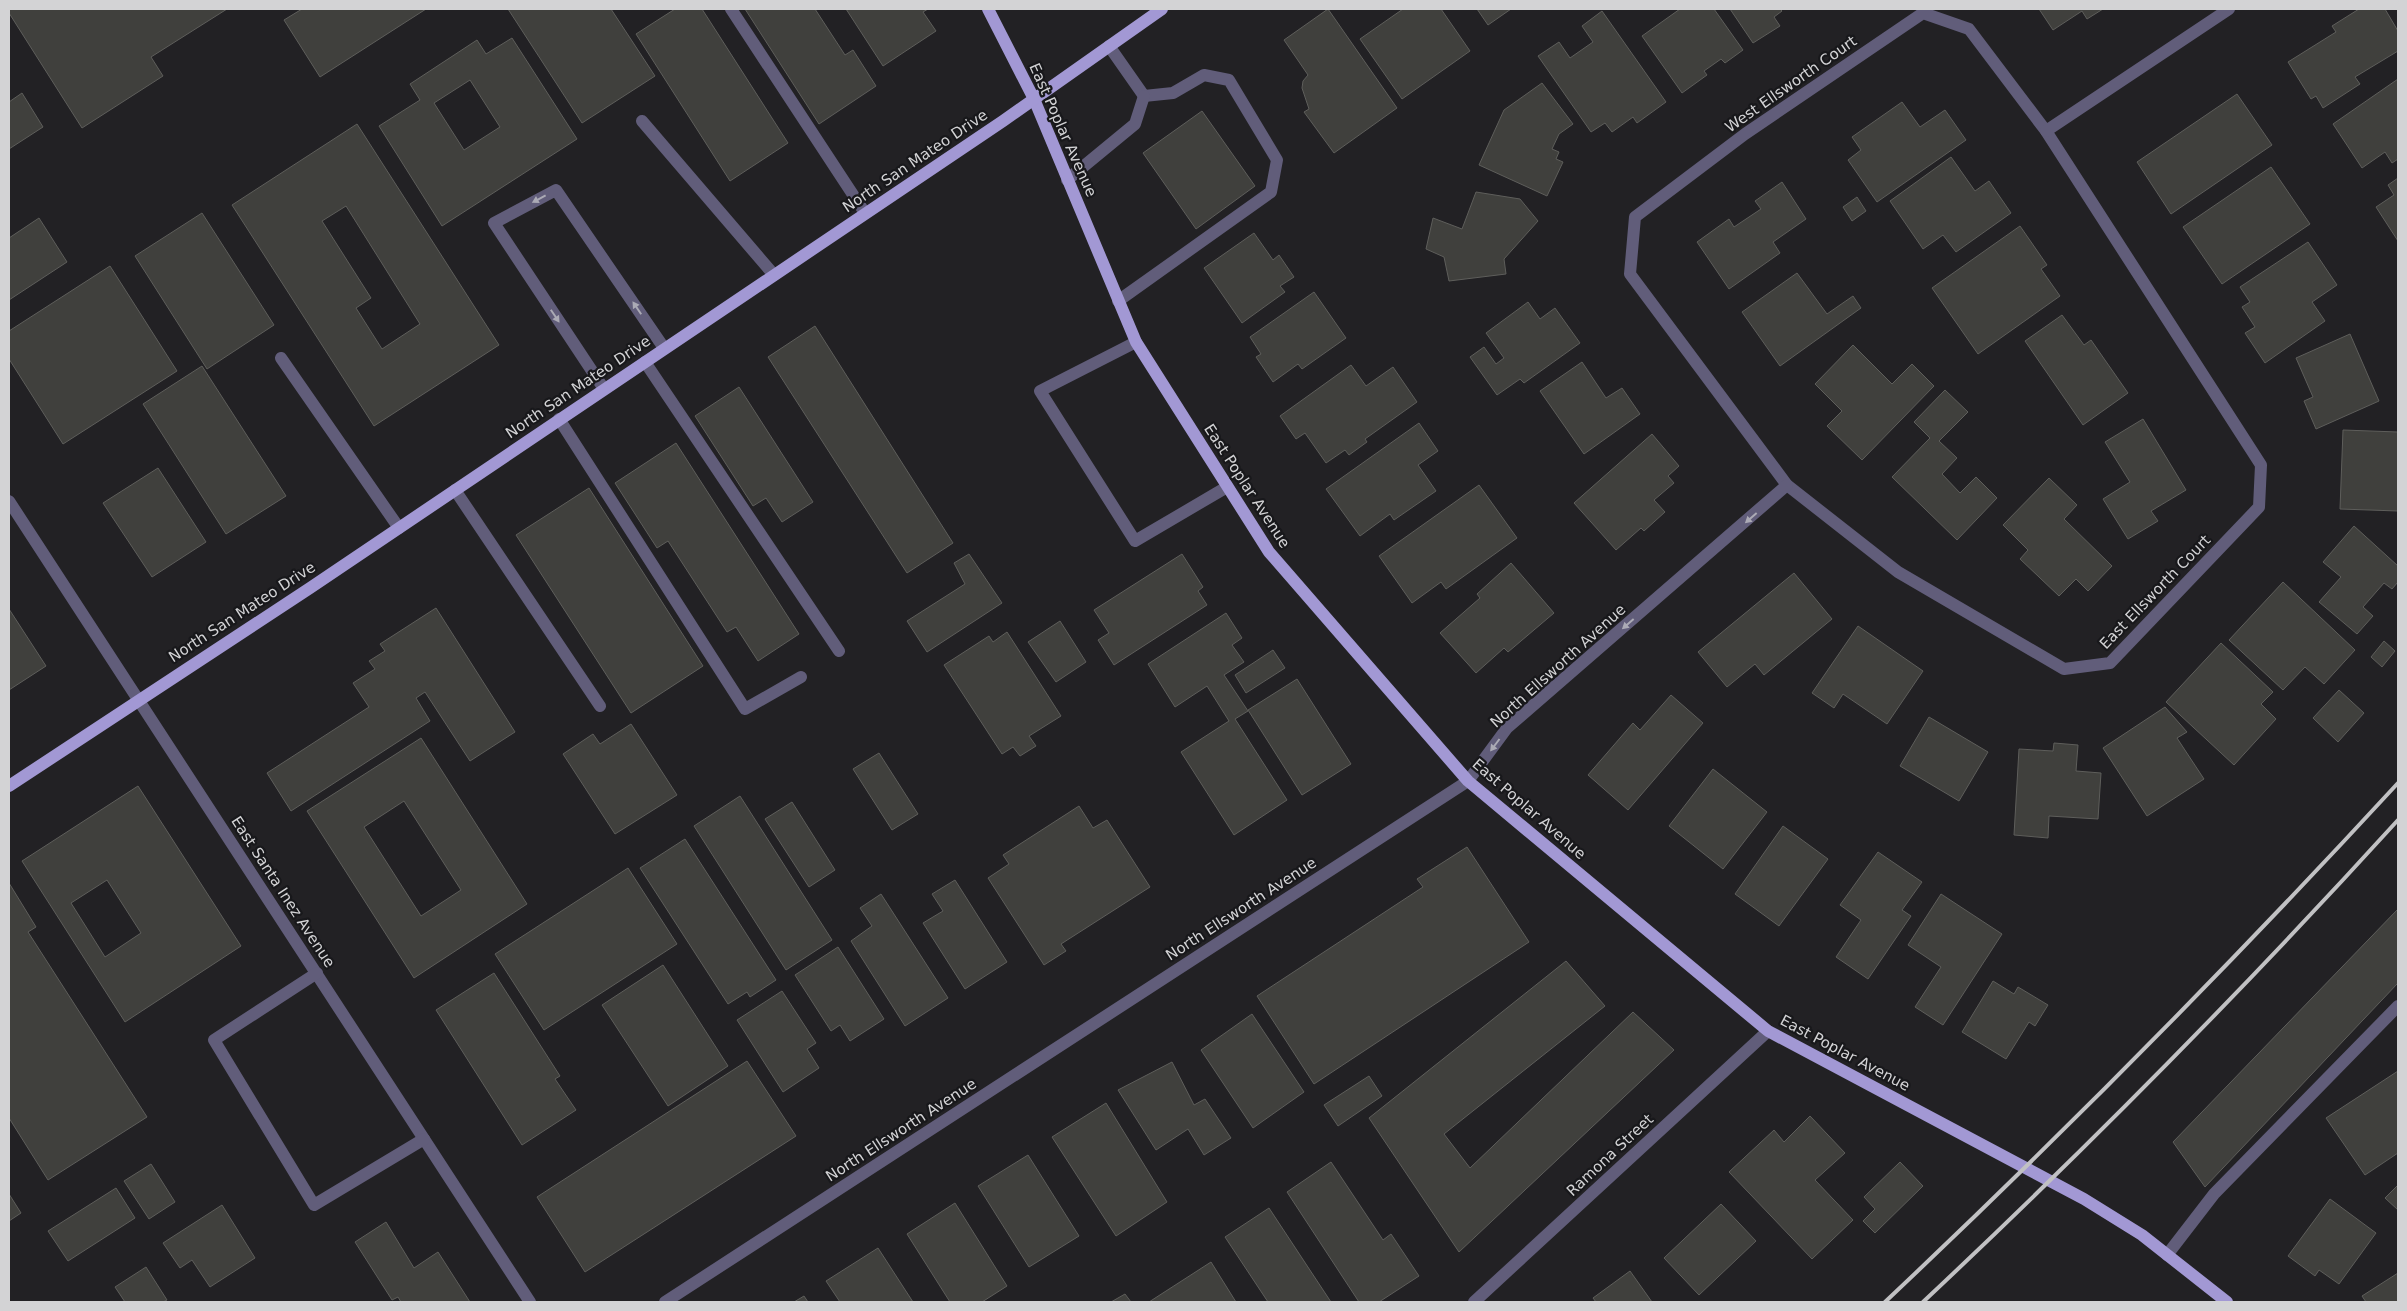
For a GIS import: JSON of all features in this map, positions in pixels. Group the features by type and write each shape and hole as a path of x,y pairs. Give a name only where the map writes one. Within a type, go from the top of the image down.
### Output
{"main road":[{"name":"East Poplar Avenue","path":"988,9 1034,100 1136,342 1269,552 1468,781 1768,1031 2084,1199 2142,1235 2227,1302"},
{"name":"North San Mateo Drive","path":"9,786 399,528 1034,100 1162,9"}],"street":[{"path":"731,9 865,213"},
{"path":"2046,131 2229,9"},
{"name":"West Ellsworth Court","path":"1787,485 1630,274 1635,217 1745,134 1922,14 1969,29 2046,131 2153,300"},
{"path":"1109,46 1144,96"},
{"path":"1118,301 1271,192 1277,160 1229,80 1204,75 1173,93 1144,96"},
{"path":"1067,180 1135,124 1144,96"},
{"path":"642,121 774,275"},
{"path":"604,389 494,223 556,190 664,348"},
{"name":"East Ellsworth Court","path":"1787,485 1898,572 2064,669 2110,663 2258,507 2261,465 2153,300"},
{"path":"1136,342 1040,391 1135,541 1227,487"},
{"path":"280,358 399,528"},
{"path":"645,362 839,652"},
{"path":"559,419 745,709 801,677"},
{"name":"North Ellsworth Avenue","path":"665,1302 1468,781 1507,728 1787,485"},
{"path":"455,490 600,706"},
{"name":"East Santa Inez Avenue","path":"9,500 530,1302"},
{"path":"317,973 214,1040 314,1205 424,1139"},
{"path":"2167,1255 2214,1194 2398,1006"},
{"name":"Ramona Street","path":"1474,1302 1768,1031"}],"building":[{"path":"9,9 227,9 151,57 163,76 82,128 9,13"},
{"path":"302,9 426,9 320,77 284,20"},
{"path":"508,9 611,9 655,76 582,123"},
{"path":"675,9 702,9 788,143 730,181 636,34"},
{"path":"745,9 815,9 845,55 853,50 876,86 819,124"},
{"path":"846,9 928,9 923,12 936,31 883,66"},
{"path":"1328,9 1397,108 1334,153 1304,112 1309,109 1302,88 1303,81 1308,75 1284,40"},
{"path":"1403,9 1441,9 1470,51 1402,99 1360,39"},
{"path":"1477,9 1511,9 1488,25"},
{"path":"1680,9 1714,9 1743,50 1725,63 1721,59 1704,71 1707,75 1682,93 1642,36"},
{"path":"1730,9 1780,9 1782,11 1774,17 1780,26 1753,43"},
{"path":"2039,9 2103,9 2087,19 2082,11 2053,30"},
{"path":"2359,9 2385,9 2398,31 2398,51 2355,77 2360,84 2323,108 2316,96 2311,99 2288,62 2336,32 2332,26"},
{"path":"1602,11 1666,102 1637,123 1633,117 1612,132 1605,123 1591,132 1538,56 1559,42 1570,58 1593,42 1582,26"},
{"path":"512,38 577,139 442,226 379,126 420,100 410,84 477,40 486,54","holes":["470,80 500,127 464,150 434,103"]},
{"path":"2398,79 2398,159 2392,163 2385,152 2362,168 2333,124"},
{"path":"1542,83 1573,124 1559,134 1552,149 1559,152 1556,159 1563,162 1547,196 1479,165 1504,110"},
{"path":"22,93 43,127 9,149 9,102"},
{"path":"2237,94 2272,145 2171,214 2137,162"},
{"path":"1902,102 1920,127 1945,110 1966,140 1877,202 1848,160 1861,150 1852,137"},
{"path":"1202,111 1255,186 1196,229 1143,153"},
{"path":"357,124 499,345 374,426 232,205","holes":["346,206 420,324 382,349 356,308 371,298 322,221"]},
{"path":"1951,157 1975,191 1989,181 2011,213 1956,252 1943,235 1923,249 1890,201"},
{"path":"2271,167 2310,224 2222,284 2183,227"},
{"path":"2398,178 2398,241 2376,207 2394,195 2388,185"},
{"path":"1782,182 1806,219 1773,242 1780,253 1729,289 1697,242 1729,219 1734,227 1761,209 1755,201"},
{"path":"1476,192 1520,199 1538,221 1504,259 1506,274 1449,281 1444,257 1426,249 1433,218 1462,229"},
{"path":"1857,197 1866,211 1852,221 1843,207"},
{"path":"202,213 274,325 207,369 135,256"},
{"path":"39,218 67,262 9,300 9,238"},
{"path":"2020,226 2047,265 2041,269 2060,296 1978,354 1932,288"},
{"path":"1254,233 1273,260 1279,255 1294,277 1280,286 1285,292 1242,323 1204,268"},
{"path":"2308,242 2337,285 2312,302 2325,321 2265,363 2245,333 2255,327 2242,307 2250,302 2240,287"},
{"path":"110,266 177,371 63,444 9,359 9,331"},
{"path":"1797,273 1827,314 1853,296 1861,308 1780,366 1742,312"},
{"path":"1314,292 1346,338 1302,369 1298,364 1273,382 1256,357 1261,354 1250,337"},
{"path":"1528,302 1540,319 1555,308 1580,343 1524,383 1520,379 1497,395 1470,357 1484,347 1496,364 1504,358 1486,333"},
{"path":"2062,315 2084,345 2091,340 2128,393 2083,425 2025,341"},
{"path":"815,326 953,543 907,573 768,357"},
{"path":"2350,334 2379,401 2316,429 2304,401 2313,397 2296,358"},
{"path":"1853,345 1892,384 1912,364 1934,386 1862,460 1827,426 1842,411 1815,384"},
{"path":"1582,362 1606,398 1622,388 1640,414 1584,454 1540,391"},
{"path":"1351,365 1366,386 1393,367 1417,402 1365,439 1367,442 1349,455 1345,450 1326,463 1305,433 1296,439 1280,416"},
{"path":"202,366 286,496 226,534 143,404"},
{"path":"739,387 813,502 782,522 766,498 753,506 695,416"},
{"path":"1945,390 1968,412 1939,441 1957,458 1942,474 1960,493 1976,477 1997,498 1957,540 1892,477 1930,438 1914,422"},
{"path":"2143,419 2186,490 2151,511 2158,521 2128,539 2103,499 2130,482 2105,442"},
{"path":"1419,423 1438,451 1418,465 1436,491 1394,520 1390,514 1360,536 1326,489"},
{"path":"2343,430 2398,432 2398,511 2340,509"},
{"path":"1652,434 1679,466 1668,476 1674,483 1654,500 1665,512 1644,531 1641,528 1616,550 1574,503"},
{"path":"676,443 799,634 758,661 736,627 727,632 668,541 657,548 615,483"},
{"path":"158,468 206,542 152,577 103,503"},
{"path":"2049,478 2077,505 2064,519 2112,566 2088,591 2076,579 2059,596 2020,559 2028,550 2003,525"},
{"path":"1479,485 1517,538 1446,589 1441,582 1412,603 1379,556"},
{"path":"589,488 703,666 631,713 516,535"},
{"path":"2354,526 2398,566 2398,582 2392,589 2384,583 2363,607 2373,616 2357,634 2319,602 2341,577 2323,562"},
{"path":"969,554 1002,603 927,652 907,621 965,584 954,563"},
{"path":"1182,554 1203,587 1198,591 1207,605 1114,665 1098,640 1109,633 1094,610"},
{"path":"1511,563 1554,613 1508,652 1504,648 1476,673 1440,633 1480,598 1477,594"},
{"path":"1794,573 1832,619 1764,675 1755,664 1727,687 1698,652"},
{"path":"2283,582 2355,650 2324,684 2305,667 2283,690 2229,640"},
{"path":"436,608 515,732 470,761 425,692 416,698 430,721 291,811 267,773 369,707 353,683 375,669 369,661 385,651 380,644"},
{"path":"9,609 46,666 9,690"},
{"path":"1226,613 1242,638 1232,645 1244,662 1224,675 1248,711 1235,719 1287,800 1234,835 1181,752 1229,721 1207,686 1175,707 1148,664"},
{"path":"1060,621 1086,662 1056,682 1028,642"},
{"path":"1858,626 1923,671 1887,724 1843,694 1834,708 1812,693"},
{"path":"1007,632 1061,716 1029,736 1036,746 1020,756 1013,747 1002,754 944,665 989,636 993,642"},
{"path":"2384,641 2395,651 2382,667 2371,657"},
{"path":"2221,643 2273,692 2261,704 2276,719 2234,765 2166,702"},
{"path":"1273,650 1285,668 1246,693 1235,675"},
{"path":"1297,679 1351,764 1302,795 1248,710"},
{"path":"2339,690 2364,713 2338,742 2313,718"},
{"path":"1671,695 1703,723 1628,810 1588,775 1633,723 1640,730"},
{"path":"2165,707 2187,732 2177,738 2204,779 2147,816 2103,748"},
{"path":"1929,717 1988,752 1959,801 1900,766"},
{"path":"631,724 677,795 615,834 563,754 593,734 600,744"},
{"path":"421,738 527,904 414,978 307,811","holes":["404,801 461,890 421,916 364,827"]},
{"path":"2054,743 2078,745 2076,771 2101,773 2098,819 2049,816 2048,838 2014,835 2019,749 2053,751"},
{"path":"879,753 918,814 892,830 853,769"},
{"path":"1713,769 1767,812 1723,869 1669,826"},
{"path":"138,786 241,946 125,1022 22,861","holes":["107,880 141,933 105,957 71,903"]},
{"path":"740,796 832,940 786,970 694,826"},
{"path":"792,802 835,870 809,887 765,819"},
{"path":"1079,806 1093,828 1107,820 1150,887 1061,944 1066,951 1044,965 988,878 1009,864 1003,855"},
{"path":"1783,826 1828,859 1779,926 1735,894"},
{"path":"685,839 776,980 750,997 747,992 728,1004 640,868"},
{"path":"1467,847 1529,942 1314,1084 1257,996 1423,887 1417,879"},
{"path":"1878,852 1922,882 1902,910 1911,916 1868,979 1836,957 1861,920 1840,905"},
{"path":"628,868 677,944 544,1030 495,954"},
{"path":"955,880 1007,962 965,989 923,923 943,911 932,894"},
{"path":"9,883 36,927 28,932 147,1117 48,1180 9,1118"},
{"path":"881,894 948,998 905,1026 851,941 872,926 860,908"},
{"path":"1941,894 2002,934 1943,1025 1915,1007 1941,967 1908,945"},
{"path":"2398,909 2398,983 2205,1187 2173,1142"},
{"path":"838,947 884,1019 850,1041 840,1025 831,1031 795,975"},
{"path":"1566,961 1605,1006 1444,1134 1470,1168 1633,1012 1674,1050 1459,1252 1369,1118"},
{"path":"663,965 728,1066 668,1106 602,1005"},
{"path":"494,973 560,1076 555,1079 576,1110 522,1145 436,1010"},
{"path":"1993,981 2014,994 2018,987 2048,1005 2035,1026 2029,1022 2006,1059 1962,1032"},
{"path":"782,991 816,1043 807,1049 819,1068 783,1092 737,1020"},
{"path":"1252,1014 1304,1092 1253,1128 1201,1050"},
{"path":"747,1061 796,1136 585,1272 537,1197"},
{"path":"1172,1062 1194,1105 1205,1099 1231,1138 1204,1155 1188,1129 1156,1150 1118,1090"},
{"path":"2398,1071 2398,1153 2365,1175 2326,1118"},
{"path":"1369,1076 1382,1096 1338,1126 1324,1105"},
{"path":"1106,1103 1167,1202 1116,1236 1052,1137"},
{"path":"1810,1116 1845,1153 1815,1180 1853,1220 1812,1259 1729,1172 1774,1130 1784,1142"},
{"path":"1028,1155 1079,1236 1029,1267 978,1186"},
{"path":"1331,1162 1383,1240 1391,1234 1419,1276 1379,1302 1359,1302 1287,1192"},
{"path":"1900,1162 1923,1186 1875,1233 1863,1221 1875,1209 1864,1197"},
{"path":"151,1164 175,1202 149,1219 124,1181"},
{"path":"2398,1185 2398,1210 2385,1198"},
{"path":"116,1188 135,1218 68,1261 48,1231"},
{"path":"9,1194 21,1213 9,1221"},
{"path":"2330,1199 2376,1233 2339,1284 2319,1270 2315,1276 2288,1256"},
{"path":"955,1203 1007,1286 982,1302 950,1302 907,1234"},
{"path":"1721,1204 1756,1241 1699,1295 1664,1258"},
{"path":"222,1205 255,1258 210,1287 192,1260 180,1268 163,1243"},
{"path":"1269,1208 1331,1302 1268,1302 1225,1237"},
{"path":"386,1222 414,1268 438,1252 470,1302 401,1302 398,1297 392,1300 355,1242"},
{"path":"878,1248 913,1302 840,1302 826,1281"},
{"path":"1211,1262 1236,1302 1149,1302"},
{"path":"146,1267 167,1300 163,1302 125,1302 115,1287"},
{"path":"1630,1271 1652,1302 1596,1302 1593,1298"},
{"path":"2398,1273 2398,1302 2366,1302 2362,1296"},
{"path":"1125,1294 1131,1302 1111,1302"},
{"path":"804,1296 808,1302 794,1302"}],"railway":[{"path":"1885,1302 2082,1112 2210,982 2398,783"},
{"path":"1923,1302 2165,1066 2283,944 2398,820"}]}
